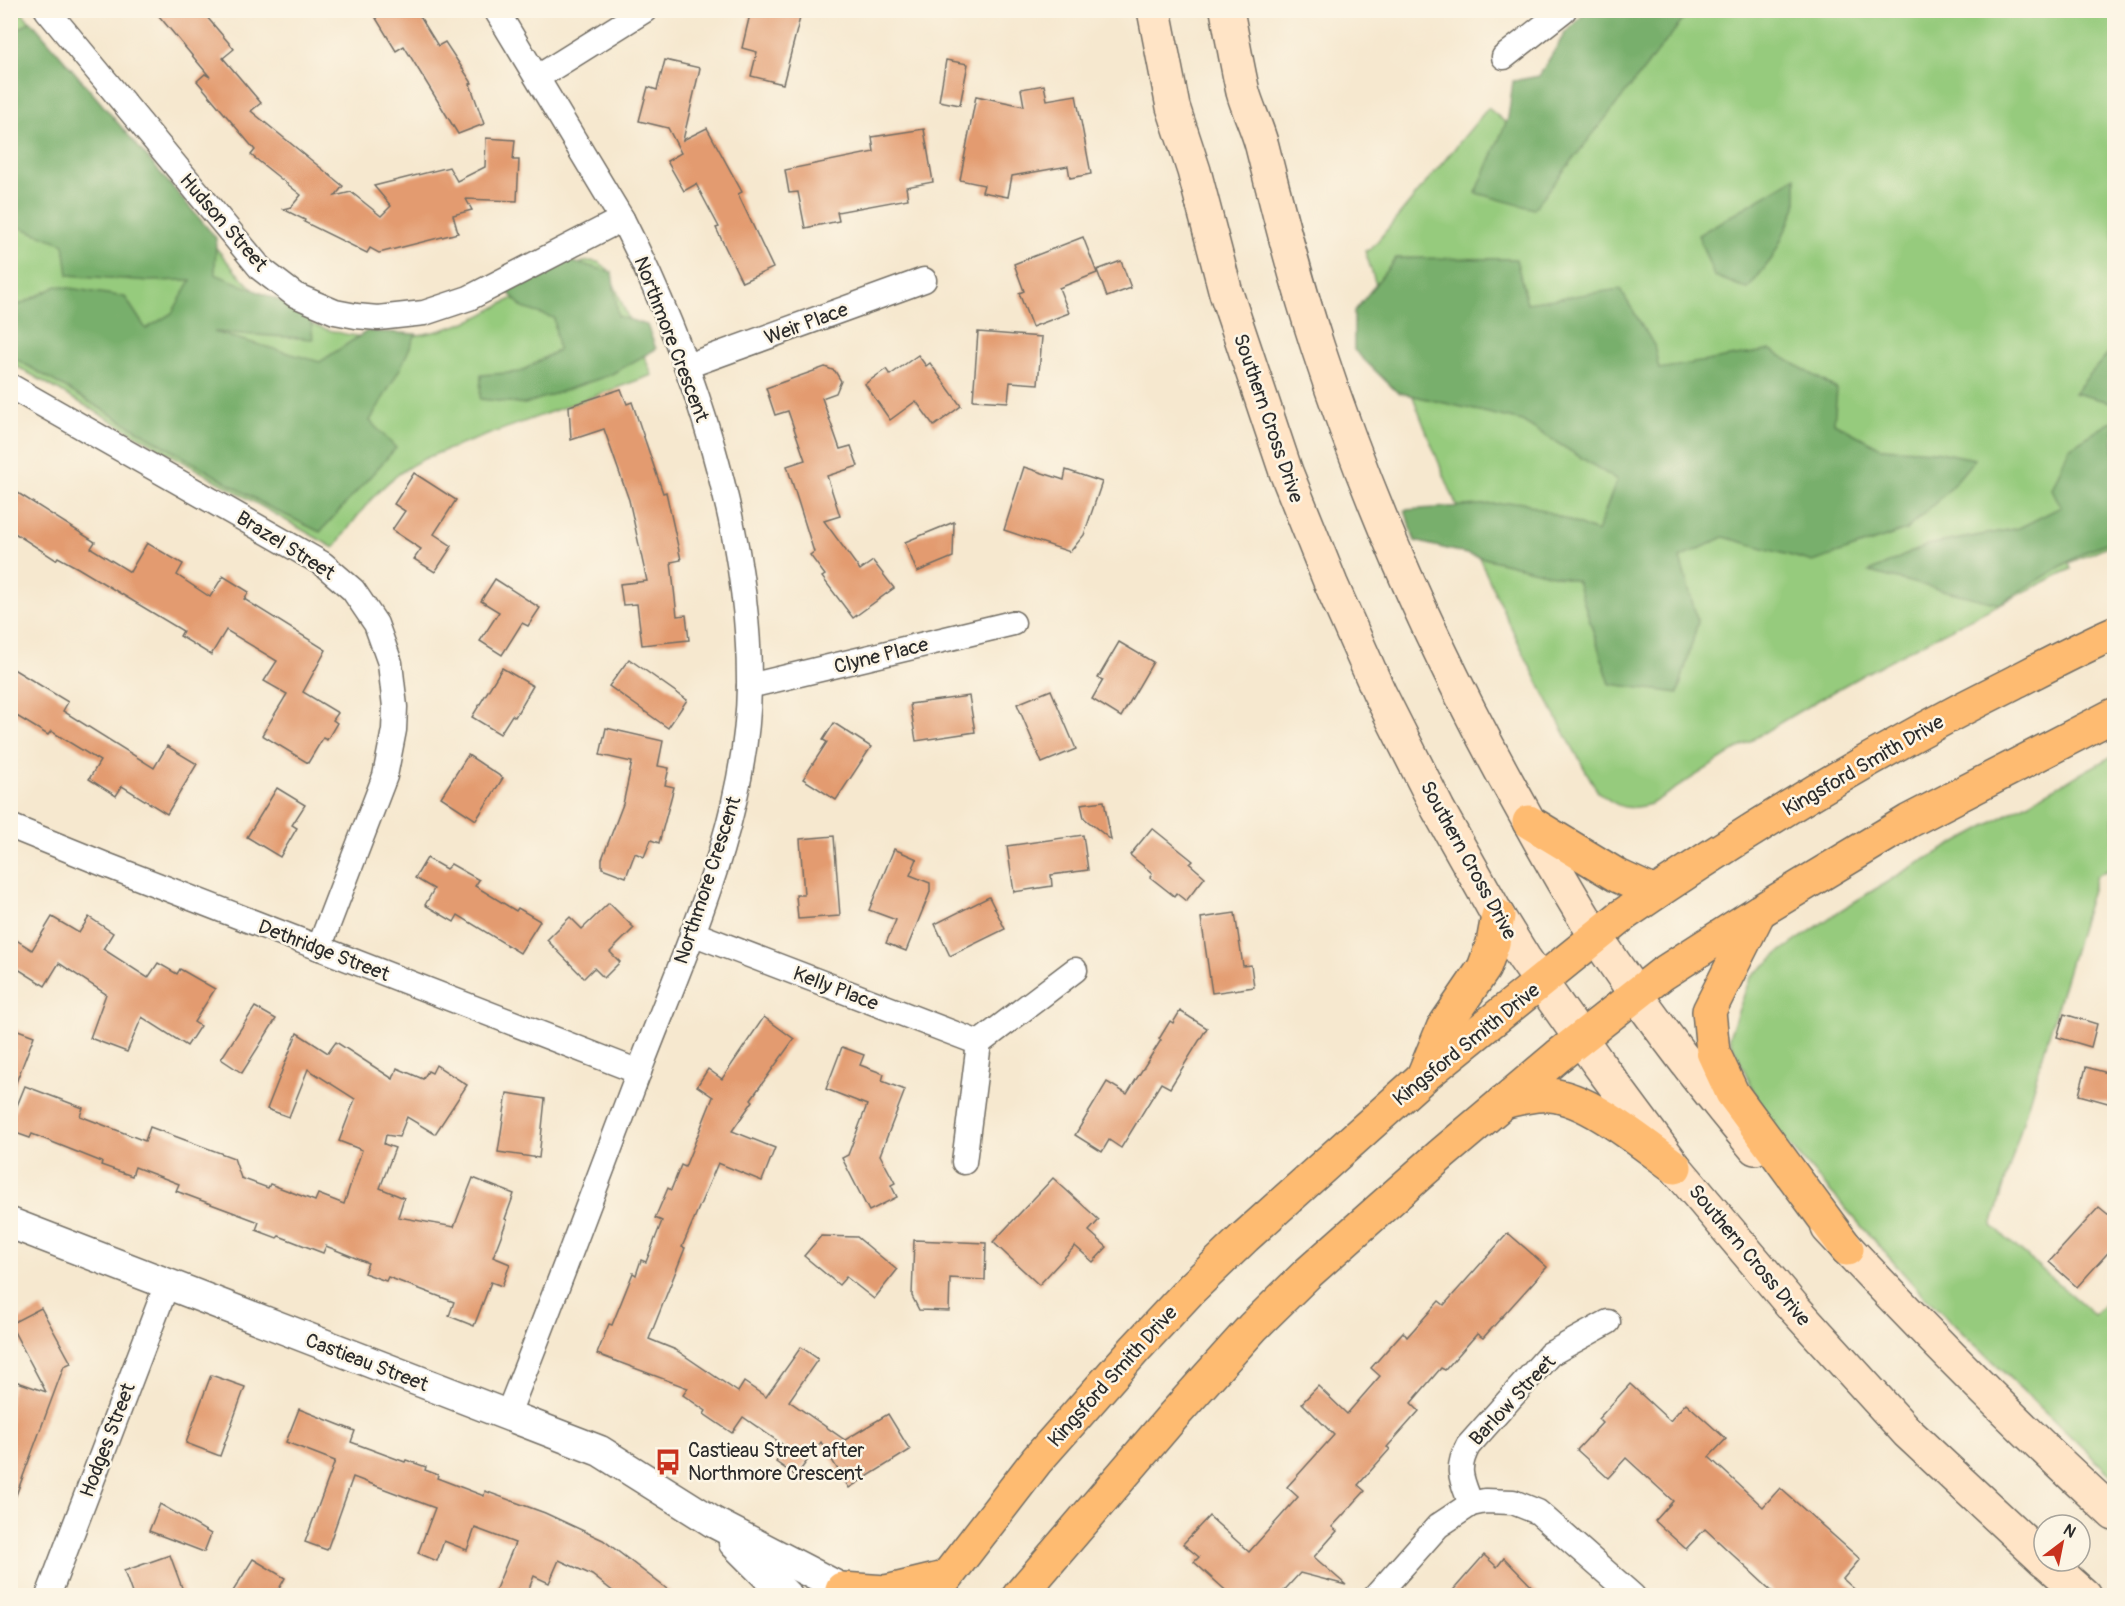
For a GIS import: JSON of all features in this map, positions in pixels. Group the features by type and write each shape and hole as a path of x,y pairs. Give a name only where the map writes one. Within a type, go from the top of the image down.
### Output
{"main road":[{"name":"Southern Cross Drive","path":"1154,10 1173,107 1194,171 1226,293 1286,472 1331,584 1379,692 1438,808 1498,916 1541,982 1675,1167 1795,1309 1908,1432 2032,1548"},
{"path":"1227,10 1244,94 1262,147 1272,190 1318,348 1343,418 1408,582 1491,753 1529,822 1597,937 1636,994 1697,1077 1764,1159 1922,1328 2059,1463 2115,1514"},
{"name":"Kingsford Smith Drive","path":"938,1587 1037,1460 1192,1288 1245,1237 1424,1076 1623,915 1655,893 1851,768 1929,724 2115,633"},
{"path":"1018,1596 1253,1327 1308,1273 1442,1154 1581,1038 1662,974 1760,910 1909,821 2115,715"},
{"path":"1529,822 1618,876 1655,893"},
{"path":"1760,910 1709,1011 1713,1052 1732,1093 1847,1249"},
{"path":"1424,1076 1443,1028 1484,968 1493,943 1498,916"},
{"path":"1503,1102 1535,1095 1552,1095 1570,1099 1603,1117 1675,1167"},
{"name":"Southern Cross Drive","path":"2059,1573 2085,1596"},
{"path":"845,1592 886,1592 938,1587"}],"street":[{"name":"Hudson Street","path":"47,10 261,269 295,296 335,312 378,318 424,313 469,298 622,219"},
{"name":"Northmore Crescent","path":"496,10 622,219 640,254 687,366 730,518 746,609 749,686 744,754 731,821 692,933 507,1416"},
{"path":"538,77 645,10"},
{"path":"1504,57 1564,10"},
{"name":"Weir Place","path":"687,366 924,280"},
{"name":"Brazel Street","path":"10,386 323,564 353,590 376,624 390,663 395,707 394,730 385,776 319,948"},
{"name":"Clyne Place","path":"749,686 1013,623"},
{"name":"Dethridge Street","path":"10,826 639,1072"},
{"name":"Kelly Place","path":"692,933 979,1043"},
{"path":"964,1162 979,1043 1075,970"},
{"name":"Castieau Street","path":"10,1223 600,1451 713,1522 845,1592"},
{"name":"Hodges Street","path":"48,1596 167,1284"},
{"name":"Barlow Street","path":"1471,1504 1461,1478 1461,1459 1468,1446 1550,1354 1608,1322"},
{"path":"1376,1596 1438,1526 1471,1504 1485,1501 1513,1502 1538,1512 1633,1596"},
{"name":"Castieau Street","path":"713,1522 788,1596"}],"green space":[{"path":"20,10 236,272 259,294 286,312 310,324 335,332 387,338 413,336 439,331 471,320 583,262 594,261 608,270 652,375 416,463 386,484 359,514 334,548 11,363 10,16"},
{"path":"1588,10 1690,11 1534,209 1476,193 1508,118 1513,81 1539,76 1565,33"},
{"path":"1685,11 2114,11 2114,543 2069,563 2071,569 1933,637 1826,695 1651,804 1623,807 1611,802 1598,792 1549,703 1503,611 1423,423 1365,251 1371,249 1488,108 1557,165"},
{"path":"31,21 216,238 215,274 310,313 313,339 214,332 320,362 367,331 416,334 401,367 370,421 396,448 320,532 267,506 11,356 10,294 19,305 57,286 125,297 146,329 172,313 191,280 150,281 68,275 64,244 11,224 11,35"},
{"path":"1796,177 1796,207 1773,257 1748,289 1714,276 1698,235"},
{"path":"1396,258 1516,259 1527,303 1620,289 1654,345 1659,369 1771,350 1837,389 1834,423 1881,448 1935,451 1975,459 1946,493 1906,530 1813,562 1724,537 1680,558 1698,622 1678,693 1610,684 1577,581 1415,541 1405,510 1523,502 1597,532 1617,480 1522,421 1397,392 1354,350 1354,312"},
{"path":"565,260 612,272 618,316 647,325 656,349 610,375 525,404 480,399 481,375 520,372 558,350 554,318 523,308 505,289"},
{"path":"2114,346 2114,403 2074,393"},
{"path":"2114,420 2114,540 2088,550 1999,604 1869,572 1927,545 2019,528 2061,507 2052,489 2069,448"},
{"path":"2114,755 2114,867 2096,876 1992,1226 2094,1315 2114,1296 2114,1478 1920,1292 1767,1120 1729,1037 1750,978 1783,950 1841,910 1910,868"}],"building":[{"path":"154,10 201,10 234,49 223,58 261,103 251,111 343,186 335,196 351,192 381,216 391,206 374,186 449,167 457,181 485,167 486,138 515,140 513,160 519,160 517,201 466,199 472,210 453,215 458,233 379,253 370,248 367,253 304,222 305,220 283,209 291,207 301,195 251,155 255,150 197,81 205,74 210,77"},
{"path":"371,10 416,10 438,46 445,42 472,83 470,84 484,124 458,134 404,46 396,51"},
{"path":"751,10 802,10 783,84 751,76 757,52 742,48"},
{"path":"665,60 700,68 683,140 707,128 742,192 738,194 773,268 742,282 716,228 719,227 696,184 684,191 667,161 681,153 668,128 639,121 648,87 657,90"},
{"path":"946,60 968,64 960,105 939,101"},
{"path":"1044,85 1047,100 1076,95 1091,174 1070,178 1068,166 1012,176 1008,197 982,192 984,185 960,180 976,96 1024,106 1021,89"},
{"path":"924,129 933,182 906,187 908,199 837,212 839,221 805,228 798,192 789,193 785,170 874,152 872,137"},
{"path":"1083,237 1097,273 1059,288 1069,313 1032,327 1019,293 1024,291 1014,264"},
{"path":"1121,261 1131,288 1107,297 1097,270"},
{"path":"978,332 1042,337 1038,384 1010,382 1008,402 973,400"},
{"path":"918,355 926,366 930,363 961,406 934,426 916,401 890,420 865,384 886,369 890,375"},
{"path":"825,367 835,371 841,381 836,393 822,398 840,449 851,446 858,466 827,476 840,516 824,521 860,570 873,561 894,588 853,618 822,577 825,575 810,555 814,552 787,466 805,460 788,411 775,415 766,388"},
{"path":"621,389 627,404 632,402 663,493 666,492 681,560 671,562 677,616 686,615 689,640 642,645 637,604 623,605 620,584 647,581 629,500 604,429 571,440 569,406"},
{"path":"1024,467 1064,480 1066,470 1102,482 1084,535 1070,552 1004,530"},
{"path":"414,473 456,500 434,534 452,546 435,572 414,559 421,549 392,530 405,511 394,504"},
{"path":"10,488 95,542 91,548 130,572 147,543 183,564 177,575 210,597 223,576 249,592 244,599 326,650 303,692 338,713 333,720 337,723 327,740 323,738 308,763 262,735 287,694 264,681 277,661 226,630 211,655 180,636 183,631 78,568 58,557 56,560 10,530"},
{"path":"954,522 953,557 917,572 905,542"},
{"path":"495,579 540,608 528,626 522,623 502,655 480,641 499,612 481,601"},
{"path":"1119,642 1153,662 1121,717 1092,699 1103,680 1098,678"},
{"path":"629,659 687,700 668,728 609,686"},
{"path":"10,667 68,702 63,711 154,768 167,746 197,764 167,814 122,786 116,796 89,779 100,761 51,731 48,735 10,712"},
{"path":"502,668 533,686 515,717 512,715 500,734 472,717"},
{"path":"1051,690 1076,749 1042,763 1017,704"},
{"path":"969,696 975,732 916,741 910,704"},
{"path":"834,723 871,747 836,800 803,779 827,742 823,740"},
{"path":"606,728 663,741 658,766 669,768 665,785 674,787 659,843 651,840 644,857 635,853 626,877 602,868 602,859 623,804 632,762 600,755"},
{"path":"468,755 503,778 476,820 441,797"},
{"path":"277,788 305,805 292,825 297,828 280,857 247,837"},
{"path":"1104,801 1111,840 1084,818 1081,804"},
{"path":"1152,828 1193,861 1190,864 1205,877 1186,901 1176,893 1174,896 1150,877 1152,873 1130,855"},
{"path":"1083,835 1088,870 1051,875 1052,886 1014,892 1007,846"},
{"path":"834,836 840,916 798,919 796,895 804,895 800,839"},
{"path":"894,849 917,859 910,875 930,883 930,892 906,951 886,943 896,920 869,910"},
{"path":"427,858 446,869 451,864 479,880 475,886 516,911 518,908 540,921 520,953 458,915 454,922 425,905 434,889 415,878"},
{"path":"989,897 1005,929 950,956 935,924"},
{"path":"609,903 634,928 610,952 620,962 604,978 594,968 584,978 547,940 570,917 582,929"},
{"path":"1235,913 1243,966 1251,965 1254,987 1212,993 1201,918"},
{"path":"52,917 79,933 89,917 113,933 103,949 148,978 158,963 177,974 180,969 215,989 194,1022 200,1026 187,1046 142,1017 127,1052 90,1038 106,994 59,963 45,986 10,964 10,936 32,950"},
{"path":"255,1007 276,1019 242,1073 221,1059"},
{"path":"1180,1011 1207,1028 1170,1088 1161,1083 1121,1148 1109,1140 1102,1152 1075,1135 1107,1082 1127,1094 1161,1040 1159,1039 1170,1021 1173,1023"},
{"path":"2064,1014 2097,1024 2091,1047 2057,1037"},
{"path":"764,1017 794,1039 751,1099 753,1101 732,1131 775,1148 762,1181 718,1163 682,1247 685,1248 649,1339 676,1350 738,1392 744,1382 766,1397 801,1347 818,1359 789,1401 845,1440 888,1414 910,1450 849,1488 821,1442 796,1476 776,1462 786,1447 743,1417 732,1433 704,1414 706,1411 683,1395 688,1388 597,1354 609,1324 612,1325 633,1273 636,1275 641,1260 646,1262 662,1221 655,1218 668,1188 671,1190 681,1165 685,1167 713,1097 697,1086 708,1069 722,1079"},
{"path":"10,1027 34,1036 12,1093 10,1092"},
{"path":"297,1033 328,1053 336,1042 393,1079 397,1068 423,1079 428,1071 432,1073 436,1065 467,1085 435,1134 407,1117 399,1137 386,1135 384,1144 395,1148 380,1188 404,1198 398,1217 454,1227 473,1178 514,1194 493,1257 510,1264 502,1286 491,1282 474,1326 449,1316 454,1302 388,1277 386,1281 364,1273 368,1263 326,1246 323,1253 256,1230 259,1222 176,1191 179,1184 135,1167 132,1176 101,1165 102,1162 32,1134 30,1138 10,1131 10,1123 25,1086 83,1108 80,1116 145,1141 150,1127 234,1158 241,1178 268,1188 270,1184 315,1201 318,1194 344,1204 362,1150 339,1141 355,1099 308,1069 289,1117 267,1109"},
{"path":"842,1047 864,1055 860,1065 884,1074 882,1081 905,1090 880,1155 895,1183 891,1185 897,1197 869,1211 842,1158 848,1155 867,1105 826,1089"},
{"path":"2086,1067 2115,1075 2115,1105 2079,1095"},
{"path":"507,1093 545,1099 539,1158 498,1152"},
{"path":"1053,1178 1099,1220 1089,1231 1107,1247 1093,1262 1075,1246 1039,1285 993,1242"},
{"path":"2099,1207 2115,1220 2115,1245 2077,1287 2049,1262"},
{"path":"1508,1233 1547,1267 1483,1338 1477,1334 1445,1370 1441,1368 1411,1403 1419,1411 1358,1485 1365,1491 1332,1527 1337,1531 1314,1557 1346,1585 1300,1573 1279,1596 1232,1596 1194,1562 1199,1557 1183,1544 1209,1516 1249,1552 1298,1497 1287,1487 1334,1435 1302,1403 1318,1386 1347,1414 1380,1376 1371,1368 1403,1332 1407,1337 1439,1301 1444,1305"},
{"path":"821,1236 857,1237 897,1270 874,1299 846,1277 839,1285 804,1256"},
{"path":"914,1240 986,1243 985,1280 950,1278 949,1311 919,1310 912,1296"},
{"path":"41,1308 71,1363 64,1366 12,1506 10,1395 15,1381 46,1392 10,1324"},
{"path":"211,1375 245,1387 220,1456 186,1443"},
{"path":"1630,1384 1670,1421 1686,1403 1726,1439 1709,1457 1763,1507 1780,1488 1860,1559 1843,1579 1862,1596 1777,1596 1705,1529 1686,1549 1655,1521 1673,1501 1626,1458 1608,1478 1577,1450 1602,1423 1598,1419"},
{"path":"299,1409 355,1431 351,1442 405,1462 406,1460 426,1467 425,1470 438,1475 437,1478 484,1496 485,1491 545,1513 603,1540 676,1596 619,1596 592,1575 559,1560 549,1583 534,1576 526,1596 493,1596 515,1543 475,1528 467,1550 444,1541 437,1561 418,1553 435,1508 353,1477 327,1550 305,1542 335,1461 286,1442"},
{"path":"160,1504 211,1534 204,1552 149,1531"},
{"path":"170,1555 185,1596 133,1596 124,1571"},
{"path":"1484,1555 1497,1567 1504,1558 1541,1596 1448,1596"},
{"path":"253,1559 285,1578 275,1596 230,1596"}],"place":[{"name":"Castieau Street after Northmore Crescent","path":"668,1462"}]}
